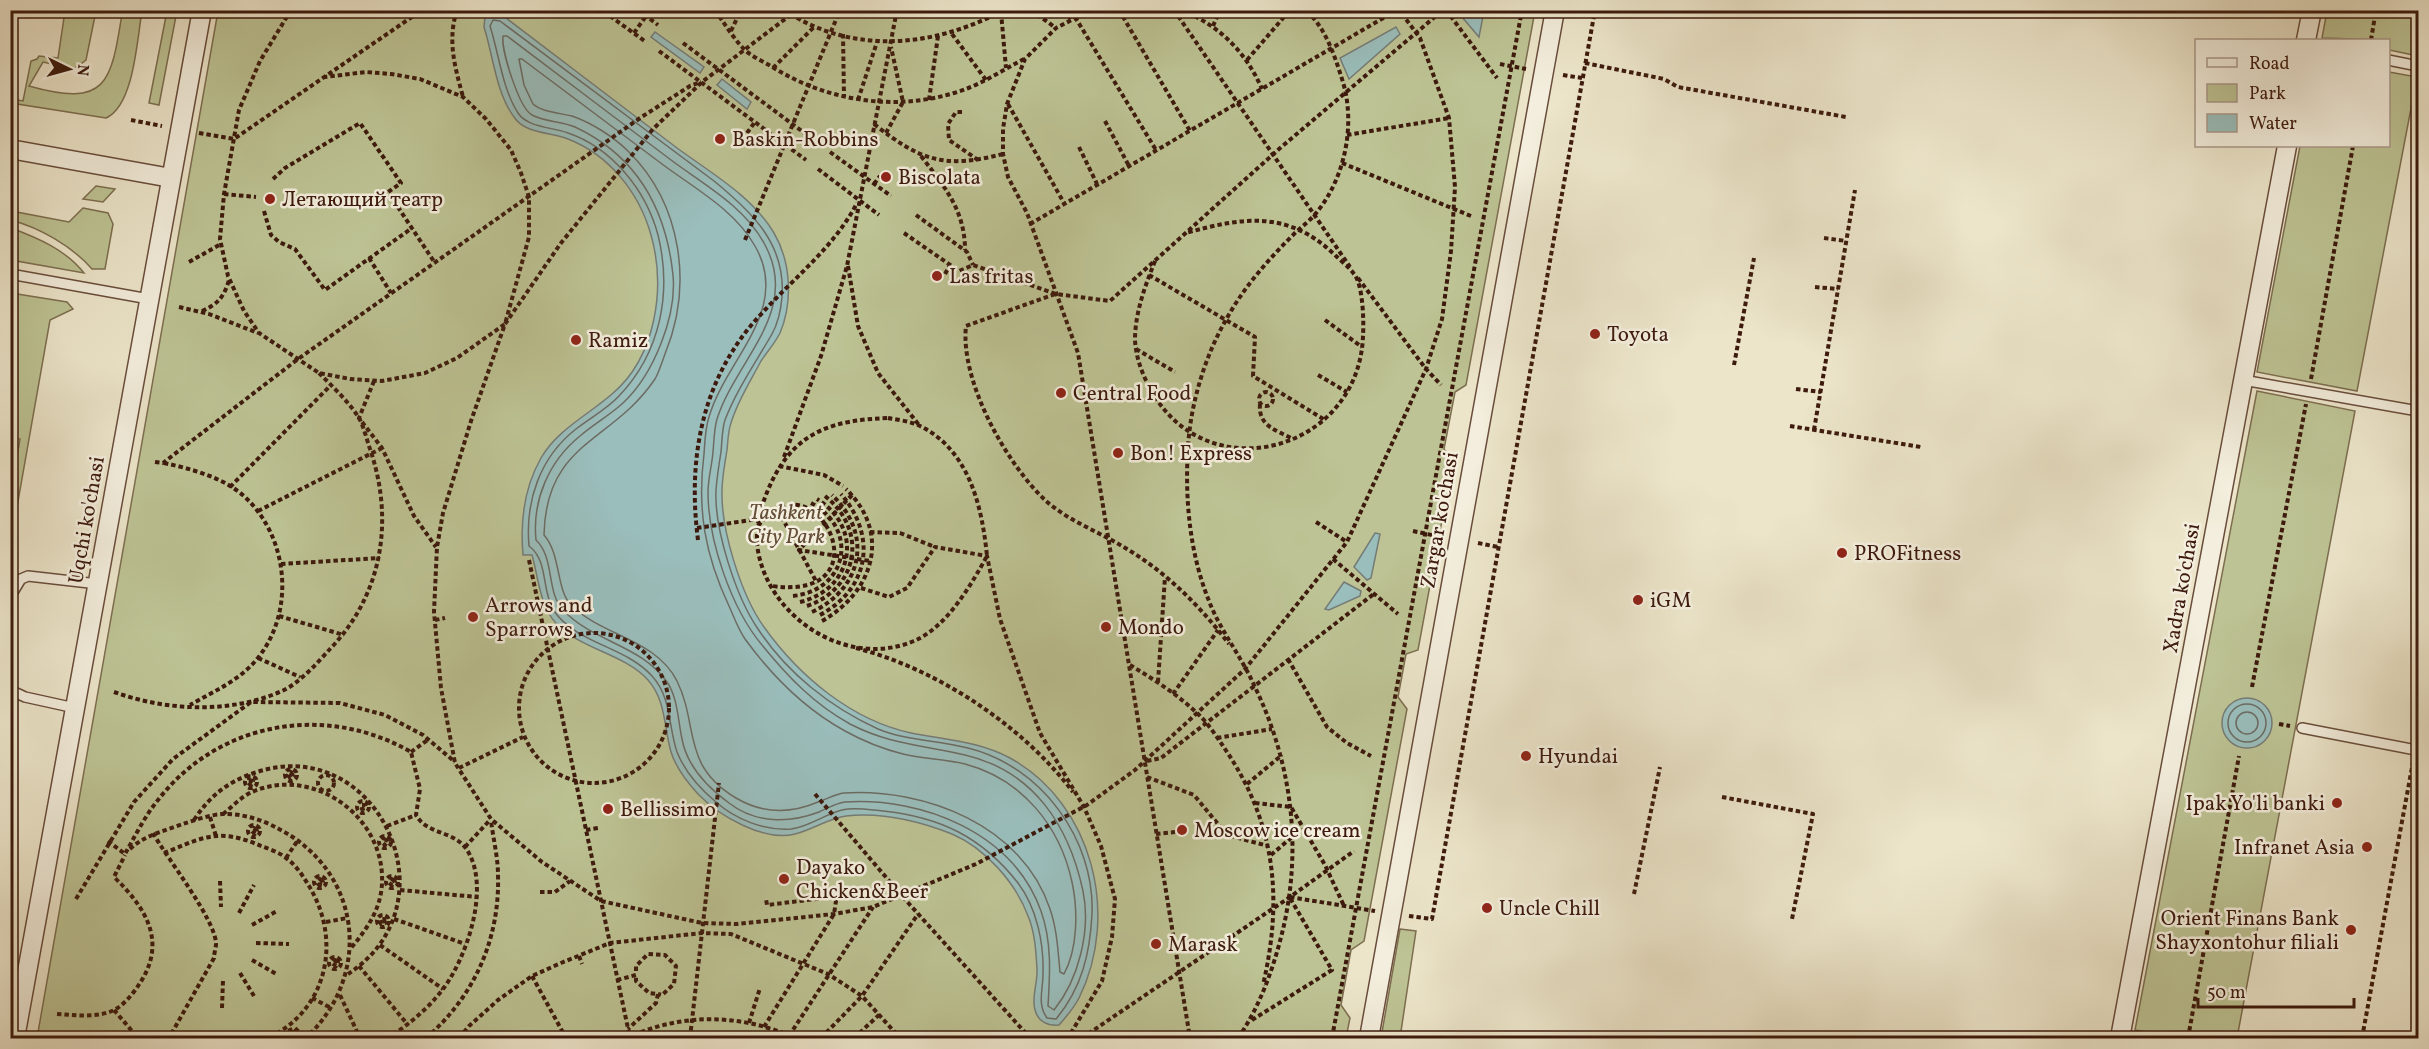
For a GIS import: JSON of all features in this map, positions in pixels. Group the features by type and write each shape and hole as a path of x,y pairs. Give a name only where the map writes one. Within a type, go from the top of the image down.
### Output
{"street":[{"name":"Uqchi ko'chasi","path":"15,1038 17,990 75,708 202,10"},
{"name":"Zargar ko'chasi","path":"1369,1038 1555,10"},
{"path":"2306,39 2312,10"},
{"name":"Xadra ko'chasi","path":"2126,1037 2287,147"},
{"path":"10,149 171,178"}],"lane":[{"path":"2390,60 2418,66"},
{"path":"10,274 149,299"},
{"path":"2243,380 2418,411"},
{"path":"10,597 21,579 28,576 98,584"},
{"path":"10,690 26,697 75,708"},
{"path":"2302,728 2416,750"}],"path":[{"path":"10,18 12,10"},
{"path":"259,333 244,310 229,279 221,244 224,194 245,91 291,10"},
{"path":"212,136 234,139 422,10"},
{"path":"457,10 453,24 452,57 463,97"},
{"path":"638,10 658,25"},
{"path":"715,10 743,49 808,87 858,100 903,102 929,100 956,93 986,80 1025,59 1056,28 1091,10"},
{"path":"730,32 741,10"},
{"path":"784,10 790,15 831,31 890,43 952,34 1003,11 1006,68"},
{"path":"319,373 374,381 425,373 457,358 505,324 561,243 653,129 702,82 797,10"},
{"path":"745,240 840,10"},
{"path":"784,459 821,356 848,266 897,10"},
{"path":"1031,10 1056,28"},
{"path":"1067,10 1070,19"},
{"path":"1119,10 1190,131"},
{"path":"1174,10 1271,156 1356,275 1441,386"},
{"path":"1181,10 1192,12 1231,41 1246,60 1262,89"},
{"path":"1213,26 1220,10"},
{"path":"1246,60 1290,10"},
{"path":"1260,994 1276,962 1290,897 1293,836 1291,807 1282,755 1272,729 1254,685 1209,601 1192,535 1187,498 1189,432 1204,368 1226,320 1262,267 1314,216 1330,193 1342,163 1347,135 1347,93 1333,50 1313,17 1306,10"},
{"path":"114,692 145,703 210,708 251,702 340,703 385,715 429,739 459,768 491,819 542,862 570,881 601,901 702,923 737,924 834,914 873,907 976,864 1084,807 1145,762 1245,669 1347,542 1426,369 1442,319 1455,211 1449,117 1416,32 1398,10 1333,50 1029,224"},
{"path":"916,215 965,250 974,265 1056,294 1110,301 1271,156 1445,10 1497,78"},
{"path":"1332,1038 1522,10"},
{"path":"1290,897 1432,919 1595,10"},
{"path":"2371,39 2376,10"},
{"path":"610,16 646,42"},
{"path":"634,33 646,16"},
{"path":"1075,17 1156,150"},
{"path":"773,68 815,26"},
{"path":"843,34 844,97"},
{"path":"952,34 986,80"},
{"path":"929,100 938,36"},
{"path":"858,100 878,42"},
{"path":"683,43 818,143"},
{"path":"886,133 903,102 890,43"},
{"path":"659,51 806,160"},
{"path":"1025,59 1007,104 1003,129 1003,154 1008,177 1029,224 1077,353 1190,1038"},
{"path":"1585,63 1664,79 1678,87 1846,117"},
{"path":"325,77 366,72 391,74 420,79 463,97 486,119 511,150 529,197 529,237 520,275 443,513 437,547 435,620 441,688 455,763"},
{"path":"163,463 298,359 391,293 588,157 640,118 690,86 702,82"},
{"path":"1007,104 1064,203"},
{"path":"962,111 956,112 948,124 949,140 979,160"},
{"path":"1347,135 1449,117"},
{"path":"1105,121 1129,166"},
{"path":"747,133 755,122"},
{"path":"273,179 285,168 360,123 401,183 388,192 435,263"},
{"path":"874,124 921,156 954,199 963,229 965,250"},
{"path":"1078,147 1098,184"},
{"path":"2252,687 2353,147"},
{"path":"830,152 891,196"},
{"path":"921,156 947,161 979,160 1003,154"},
{"path":"1342,163 1471,216"},
{"path":"818,169 879,215"},
{"path":"874,184 880,177"},
{"path":"1814,430 1855,190"},
{"path":"224,194 256,197"},
{"path":"699,540 694,476 698,436 704,409 714,384 737,342 834,238 859,200"},
{"path":"264,211 271,235 279,242 295,249 324,290 412,228"},
{"path":"1155,261 1140,301 1136,349 1143,375 1161,407 1189,432 1224,446 1243,449 1262,448 1293,440 1325,420 1347,392 1359,369 1364,325 1356,275 1322,242 1298,230 1270,221 1239,219 1186,233"},
{"path":"904,232 959,271 974,265"},
{"path":"1824,238 1846,241"},
{"path":"189,262 221,244"},
{"path":"369,258 391,293"},
{"path":"1734,365 1754,258"},
{"path":"945,274 950,265"},
{"path":"848,266 858,326 878,373 919,425 954,453 974,486 1000,619 1040,733 1084,807 1101,846 1115,899 1113,927 1102,981 1068,1038"},
{"path":"1149,275 1255,337 1253,376 1272,392 1325,420"},
{"path":"201,312 215,305 225,294 229,279"},
{"path":"1815,287 1838,289"},
{"path":"1056,294 966,326 965,341 977,395 1007,452 1045,500 1165,576 1192,599 1237,655"},
{"path":"179,307 201,312 259,333 319,373 382,448 414,516 437,547"},
{"path":"1325,320 1363,348"},
{"path":"1136,349 1175,372"},
{"path":"1318,375 1347,392"},
{"path":"76,898 108,841 134,802 174,759 251,702 284,690 300,677 344,635 367,597 380,558 383,511 380,482 359,418 374,381"},
{"path":"230,488 331,385"},
{"path":"1796,388 1821,392"},
{"path":"1272,392 1264,392 1260,395 1259,415 1263,422 1293,440"},
{"path":"1260,404 1269,406 1272,403 1272,392"},
{"path":"919,425 888,418 849,419 813,433 784,459 766,493 758,519 758,550 763,569 780,603 807,628 841,644 893,658 941,682 1011,728 1052,764 1084,807"},
{"path":"1790,426 1921,447"},
{"path":"258,511 382,448"},
{"path":"155,462 190,469 246,498 258,511 272,535 281,564 283,590 279,616 272,635 258,658 237,679 190,705"},
{"path":"779,466 824,475 844,488 852,495 864,514 870,532 870,561 861,588 832,615 822,621"},
{"path":"820,615 830,610 853,587 863,560 862,531 858,517 841,494"},
{"path":"807,606 843,579 856,530 832,495"},
{"path":"799,550 852,495"},
{"path":"825,496 841,507"},
{"path":"812,612 827,604 846,586 849,557 845,534 834,513 817,499"},
{"path":"811,503 830,517 849,557"},
{"path":"758,527 770,513 792,506 803,507 814,511 825,522 834,538 834,554 828,570 816,582 803,588 772,586"},
{"path":"778,510 832,615"},
{"path":"697,528 758,519"},
{"path":"1316,522 1347,542"},
{"path":"870,532 900,533 935,546 987,556"},
{"path":"861,588 889,597 907,588 935,546"},
{"path":"799,550 870,561"},
{"path":"841,644 878,649 915,641 944,618 968,590 987,556"},
{"path":"793,596 819,588 849,557"},
{"path":"281,564 380,558"},
{"path":"1333,559 1398,614"},
{"path":"529,560 629,1038 667,1023 692,1019 748,1023 795,1038"},
{"path":"1158,682 1165,576"},
{"path":"1145,762 1161,758 1375,593"},
{"path":"800,602 823,596"},
{"path":"279,616 344,635"},
{"path":"435,620 445,618"},
{"path":"1173,694 1218,630"},
{"path":"590,631 626,638 651,657 668,688 670,719 657,749 633,772 601,784 577,781 550,769 535,755 523,737 518,703 524,681 548,648 564,639 590,631"},
{"path":"258,658 300,677"},
{"path":"1288,658 1327,727 1347,744 1371,756"},
{"path":"1129,665 1158,682 1198,713 1206,723 1247,784 1269,846 1274,907 1272,946 1251,1021 1238,1038"},
{"path":"57,1014 86,1016 114,1010 140,983 147,970 152,952 152,934 145,912 114,877 158,799 188,769 215,749 246,735 277,726 316,724 359,730 387,738 411,752 420,789 416,814 427,828 451,835 465,847 473,860 477,897 465,944 443,989 408,1025 388,1038"},
{"path":"1217,738 1272,729"},
{"path":"459,768 523,737"},
{"path":"411,752 429,739"},
{"path":"2362,1038 2416,750"},
{"path":"1247,784 1282,755"},
{"path":"2188,1038 2239,756"},
{"path":"194,821 205,803 218,791 270,767 291,775 359,812 399,858 377,919 350,949"},
{"path":"1634,894 1660,767"},
{"path":"125,855 131,847 153,833 222,814 253,788 291,775 330,775 356,789 387,826 385,842 392,882 400,890 477,897"},
{"path":"322,791 318,780 322,776 330,775"},
{"path":"322,791 333,786 334,781 330,775"},
{"path":"248,777 253,781 253,788"},
{"path":"1147,777 1194,795 1227,835 1269,846"},
{"path":"690,1038 719,783"},
{"path":"815,794 902,896 1030,1038"},
{"path":"1722,797 1813,814 1792,919"},
{"path":"359,812 362,805 368,803"},
{"path":"1255,803 1291,807"},
{"path":"1291,807 1327,870 1344,906"},
{"path":"222,814 255,831 303,875 319,884"},
{"path":"387,826 416,814"},
{"path":"210,817 216,836"},
{"path":"465,847 491,819"},
{"path":"426,1038 458,1007 478,973 490,944 496,909 498,874 491,819"},
{"path":"586,830 598,828"},
{"path":"165,854 216,836 255,831 298,840 319,857 332,876 347,918 349,965 348,974 331,1008 306,1038"},
{"path":"1156,834 1175,832"},
{"path":"153,833 214,931 216,944 209,967 170,1037 177,1038"},
{"path":"1270,855 1293,836"},
{"path":"286,858 298,840"},
{"path":"108,841 125,855"},
{"path":"1082,1038 1290,897 1354,850"},
{"path":"319,884 332,876"},
{"path":"220,881 220,907"},
{"path":"540,892 555,892 570,881"},
{"path":"290,1038 290,1030 333,963 326,922 320,903 319,884"},
{"path":"239,913 254,885"},
{"path":"348,974 380,945 388,925 394,919 400,890"},
{"path":"764,1027 834,914 836,901 832,897 767,905 766,898"},
{"path":"1251,1021 1332,970 1290,897"},
{"path":"789,1036 873,907"},
{"path":"252,926 277,911"},
{"path":"821,1038 862,996 918,914"},
{"path":"326,922 347,918"},
{"path":"377,919 384,919 388,925"},
{"path":"394,919 465,944"},
{"path":"459,1038 498,1000 532,976 610,943 702,933 731,934 828,974 862,996 900,1038"},
{"path":"256,943 290,944"},
{"path":"380,945 443,989"},
{"path":"648,954 665,955 676,966 674,984 662,995 649,993 636,981 637,972 636,966 648,954"},
{"path":"579,956 582,964"},
{"path":"252,960 278,975"},
{"path":"333,963 349,965"},
{"path":"359,966 408,1025"},
{"path":"617,980 637,972"},
{"path":"240,973 254,996"},
{"path":"532,976 566,1038"},
{"path":"222,1008 223,980"},
{"path":"748,1023 760,988"},
{"path":"628,1030 656,1003 658,993"},
{"path":"339,994 360,1038"},
{"path":"312,998 331,1008"},
{"path":"114,1010 138,1038"},
{"path":"854,1038 880,1014"},
{"path":"290,1030 292,1036 297,1038"},
{"path":"268,1038 290,1030"}],"green space":[{"path":"65,11 96,11 86,60 74,69 43,62 29,86 75,94 90,91 101,84 114,57 122,14 125,15 126,11 142,11 136,54 128,86 123,100 106,118 11,103 11,99 23,101 31,61 39,56 58,58"},
{"path":"167,11 173,11 176,16 159,105 149,103"},
{"name":"Tashkent City Park","path":"218,11 1535,11 1466,385 1455,392 1444,449 1453,461 1418,650 1406,654 1398,697 1407,709 1364,941 1351,950 1341,1005 1350,1018 1346,1038 37,1038"},
{"path":"2327,11 2418,11 2418,56 2390,50 2390,39 2322,38"},
{"path":"2390,72 2417,77 2357,391 2257,372 2300,147 2390,147"},
{"path":"96,186 115,189 103,202 83,199"},
{"path":"83,208 108,213 113,224 105,269 92,269 55,239 11,220 11,211 69,222"},
{"path":"11,228 60,251 84,273 11,260"},
{"path":"11,293 67,302 73,309 50,320 11,541 11,491 20,439 11,437"},
{"path":"2257,391 2355,411 2237,1038 2184,1038 2135,1030"},
{"path":"1400,929 1416,931 1400,1038 1381,1038"}],"water":[{"path":"1464,11 1484,11 1479,37 1462,17"},
{"path":"493,13 502,15 743,196 774,233 780,244 787,269 787,308 780,333 744,391 734,415 730,426 722,481 725,524 740,580 764,627 793,662 828,694 847,707 889,727 974,744 998,752 1038,778 1062,803 1079,832 1091,864 1097,898 1097,932 1091,966 1079,998 1059,1025 1044,1022 1038,1018 1035,1010 1036,949 1023,904 998,868 976,848 939,829 873,815 846,816 795,834 783,835 756,831 730,818 698,794 679,769 671,752 658,696 648,680 624,662 568,634 548,612 540,591 532,555 523,555 522,530 527,493 535,469 555,439 612,394 627,379 639,361 654,320 657,277 655,256 646,219 639,204 620,177 609,165 583,146 568,139 531,130 514,117 499,85 484,27 485,17"},
{"path":"1396,27 1400,34 1349,79 1340,58"},
{"path":"655,32 704,67 700,73 651,37"},
{"path":"722,79 751,102 747,109 717,85"},
{"path":"1375,533 1380,534 1371,578 1367,580 1354,567"},
{"path":"1344,582 1361,591 1360,596 1329,610 1325,609"},
{"path":"2242,698 2252,698 2265,705 2272,718 2272,728 2265,741 2252,748 2242,748 2233,744 2226,737 2222,728 2222,718 2226,709 2233,702"}],"place":[{"name":"Baskin-Robbins","path":"720,139"},
{"name":"Biscolata","path":"886,177"},
{"name":"Летающий театр","path":"270,199"},
{"name":"Las fritas","path":"937,276"},
{"name":"Toyota","path":"1595,334"},
{"name":"Ramiz","path":"576,340"},
{"name":"Central Food","path":"1061,393"},
{"name":"Bon! Express","path":"1118,453"},
{"name":"PROFitness","path":"1842,553"},
{"name":"iGM","path":"1638,600"},
{"name":"Arrows and Sparrows","path":"473,617"},
{"name":"Mondo","path":"1106,627"},
{"name":"Hyundai","path":"1526,756"},
{"name":"Ipak Yo'li banki","path":"2337,803"},
{"name":"Bellissimo","path":"608,809"},
{"name":"Moscow ice cream","path":"1182,830"},
{"name":"Infranet Asia","path":"2367,847"},
{"name":"Dayako Chicken&Beer","path":"784,879"},
{"name":"Uncle Chill","path":"1487,908"},
{"name":"Orient Finans Bank Shayxontohur filiali","path":"2351,930"},
{"name":"Marask","path":"1156,944"}]}
